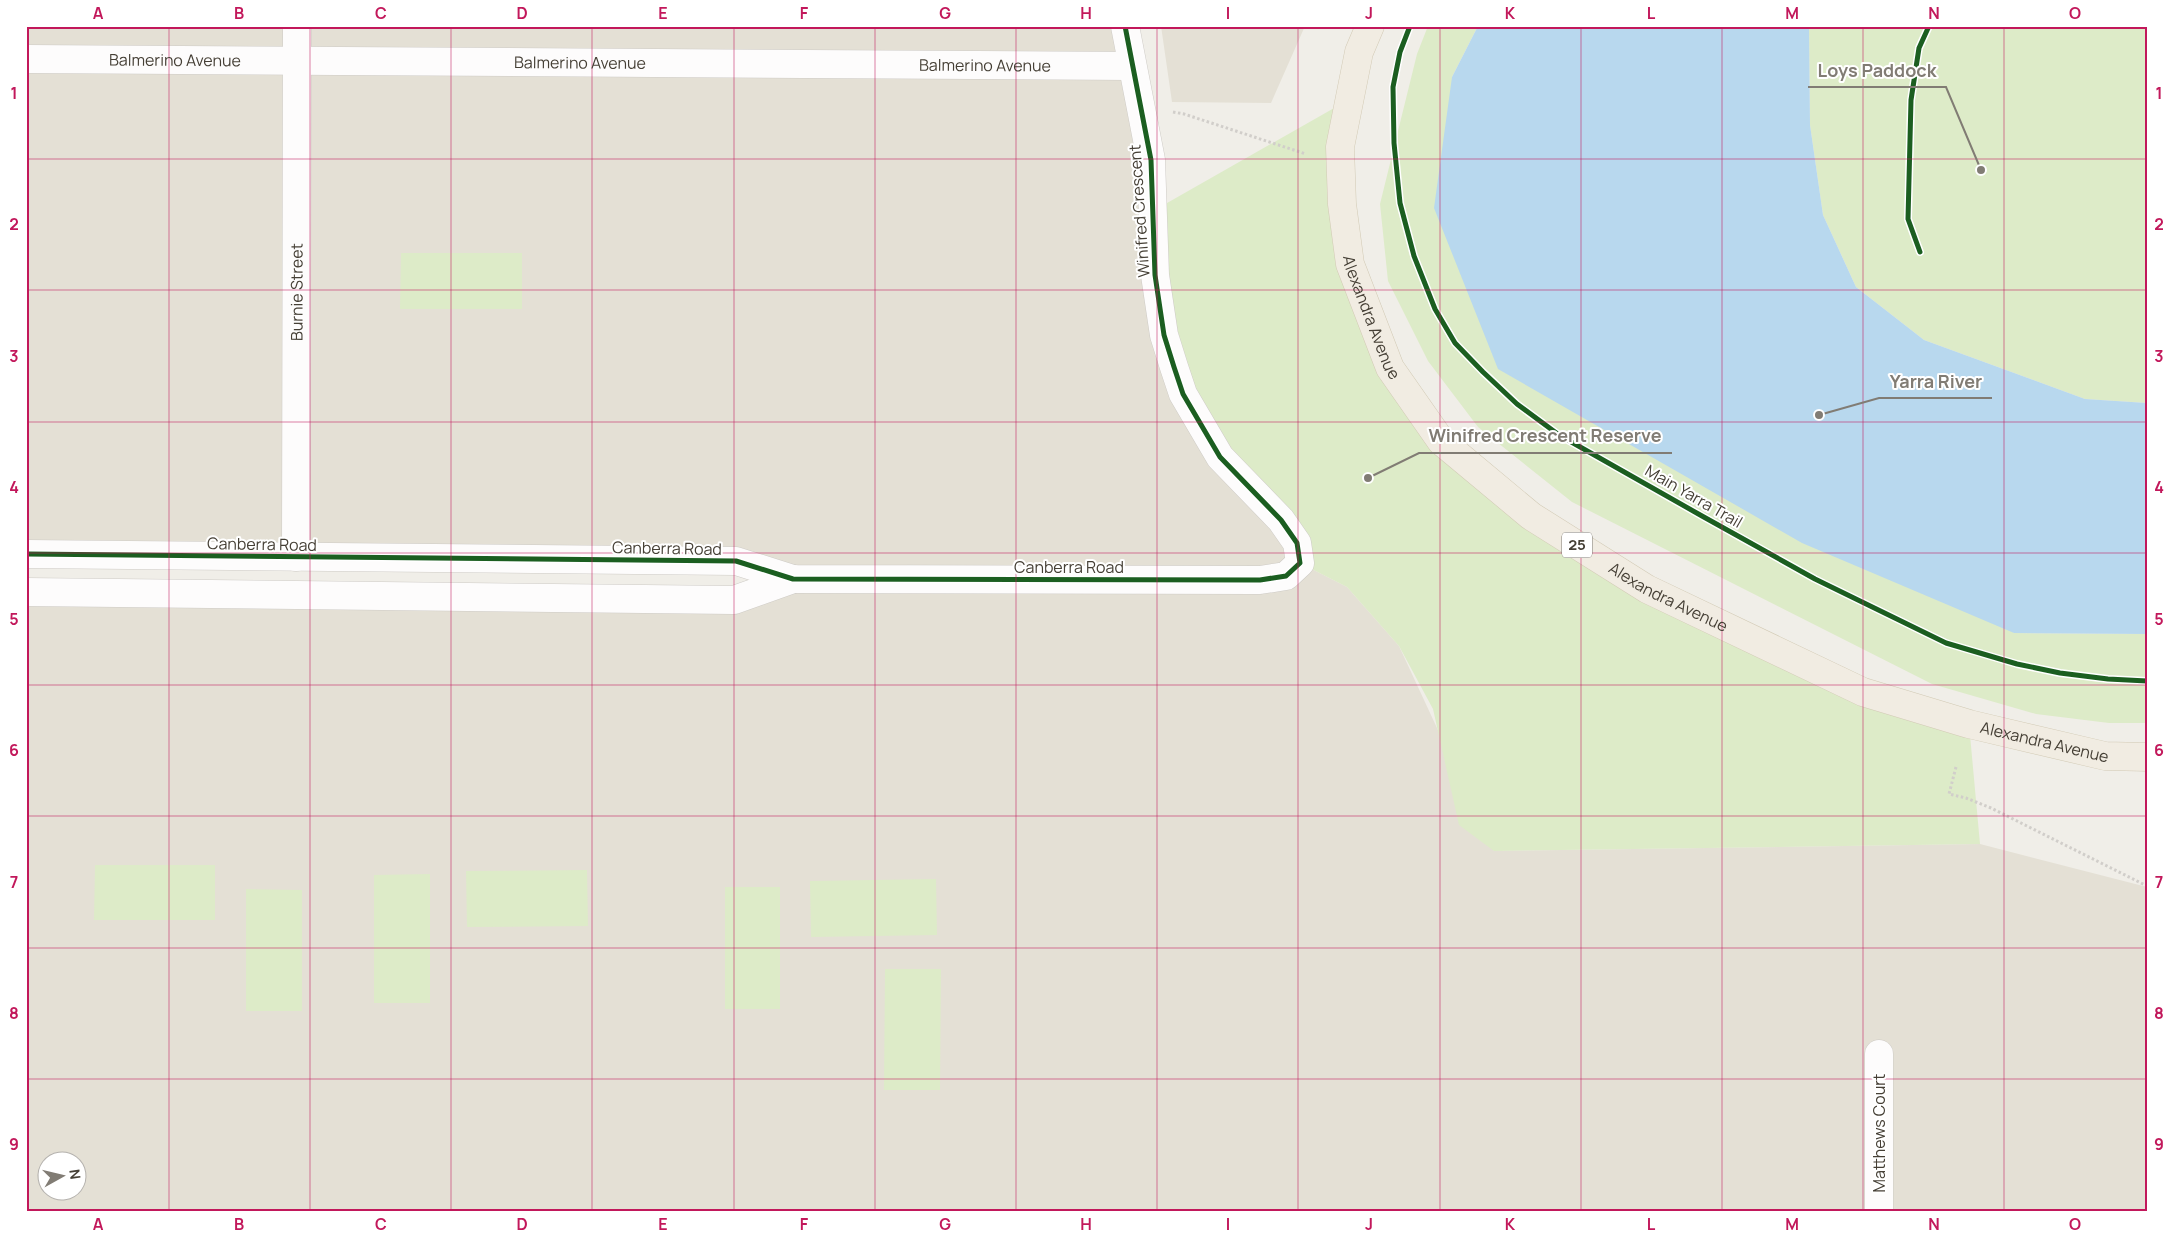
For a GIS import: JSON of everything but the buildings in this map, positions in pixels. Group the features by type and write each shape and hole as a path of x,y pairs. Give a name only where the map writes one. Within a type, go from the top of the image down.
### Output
{"main road":[{"name":"Alexandra Avenue","path":"1370,26 1359,52 1340,147 1342,204 1350,264 1390,368 1441,441 1531,516 1647,589 1863,692 1968,724 2105,756 2147,757"}],"street":[{"name":"Burnie Street","path":"296,557 297,26"},
{"name":"Winifred Crescent","path":"1125,26 1151,160 1155,275 1164,335 1183,394 1220,457 1281,520 1296,542 1300,563"},
{"name":"Balmerino Avenue","path":"26,59 1132,66"},
{"name":"Canberra Road","path":"26,554 736,561 793,579 1260,580 1286,576 1300,563"},
{"name":"Canberra Road","path":"26,592 734,600 793,579"},
{"name":"Matthews Court","path":"1879,1054 1879,1212"}],"path":[{"path":"1142,112 1184,114 1306,154"},
{"path":"1956,766 1949,794 1966,798 1991,808 2147,886"}],"shaded area":[{"path":"26,26 1125,26 1153,211 1300,563 1347,587 1399,646 1494,851 1980,844 2147,887 2147,1212 26,1212 26,592 734,600 792,579 736,561 26,554"},
{"path":"1161,26 1305,26 1271,103 1172,102"}],"green space":[{"path":"1428,26 1478,26 1452,77 2014,633 2147,634 2147,723 2109,723 2036,714 1932,684 1572,502 1478,427 1428,361 1388,281 1380,204 1417,54"},
{"path":"1809,26 2147,26 2147,403 2085,399 1924,340 1856,287 1823,215 1810,125"},
{"path":"1350,99 1350,264 1441,441 1647,589 1969,724 1980,844 1494,851 1459,825 1433,709 1399,646 1347,587 1300,563 1164,335 1153,211"},
{"path":"401,253 522,253 522,309 400,309"},
{"path":"95,865 215,865 215,920 94,920"},
{"path":"587,870 588,926 467,927 466,871"},
{"path":"430,874 430,1003 374,1003 374,875"},
{"path":"936,879 937,935 811,937 810,881"},
{"path":"725,887 780,887 780,1009 725,1009"},
{"path":"246,889 302,890 302,1011 246,1011"},
{"path":"885,969 941,969 940,1090 884,1090"}],"water":[{"path":"1478,26 1809,26 1810,125 1823,215 1856,287 1924,340 2085,399 2147,403 2147,634 2014,633 1802,543 1498,369 1434,208 1452,77"}],"cycle path":[{"path":"26,554 736,561 793,579 1260,580 1286,576 1300,563 1297,543 1281,520 1220,457 1183,394 1164,335 1155,275 1151,160 1125,26"},
{"name":"Main Yarra Trail","path":"1410,26 1400,52 1393,87 1394,143 1400,203 1414,256 1435,309 1455,343 1517,404 1559,435 1815,579 1946,643 2017,664 2060,673 2108,679 2147,681"},
{"path":"1920,252 1908,219 1911,100 1919,48 1929,26"}],"place":[{"name":"Loys Paddock","path":"1981,170"},
{"name":"Yarra River","path":"1819,415"},
{"name":"Winifred Crescent Reserve","path":"1368,478"}]}
